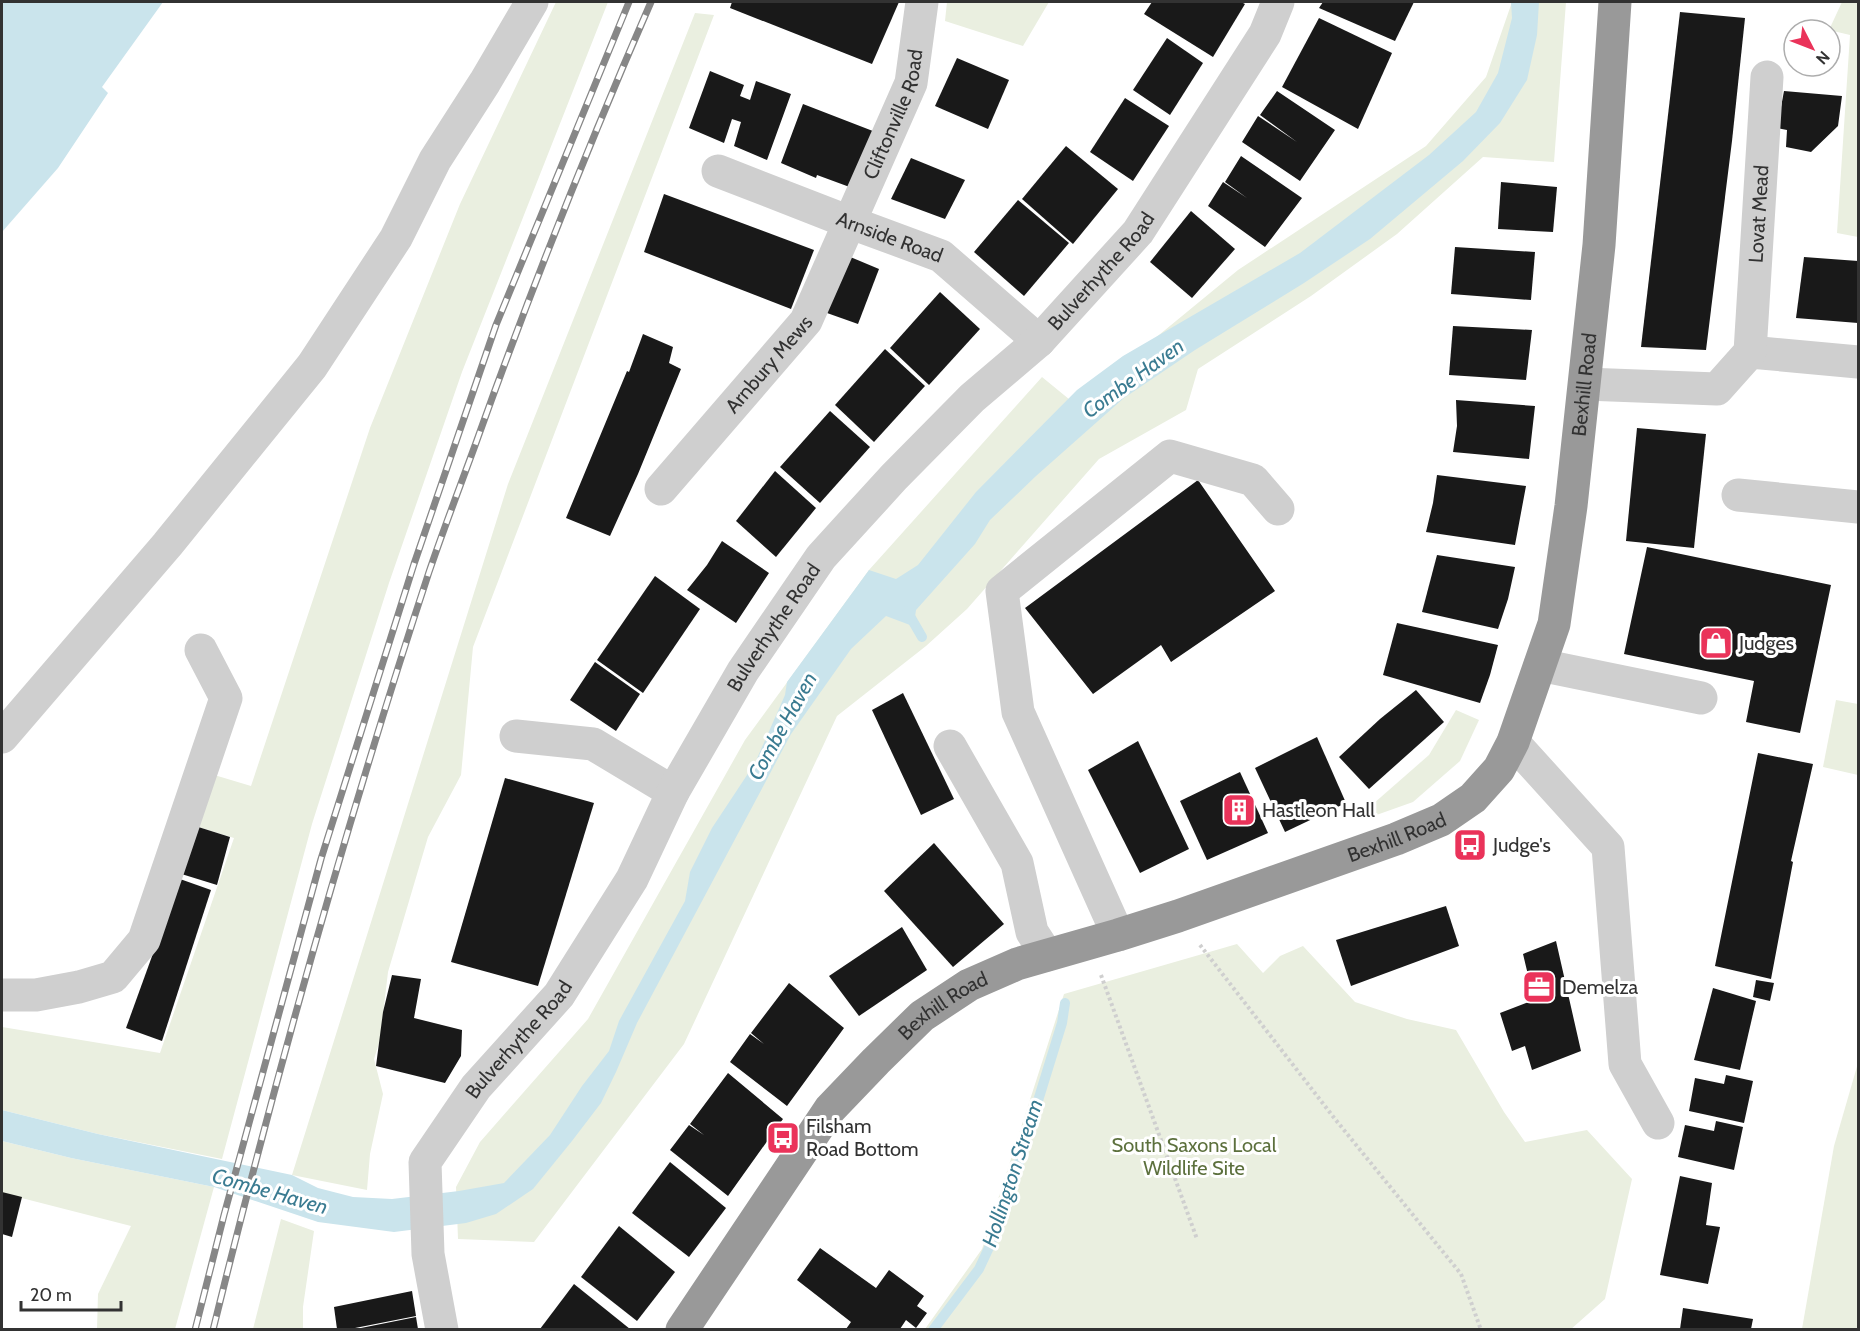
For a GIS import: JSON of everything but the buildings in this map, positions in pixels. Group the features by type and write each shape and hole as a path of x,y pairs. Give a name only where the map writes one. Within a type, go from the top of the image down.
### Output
{"highway":[{"name":"Bexhill Road","path":"682,1329 830,1109 922,1016 969,986 1017,964 1178,916 1396,839 1441,820 1473,798 1499,769 1514,742 1554,624 1571,506 1599,245 1615,2"}],"street":[{"path":"2,737 167,545 312,366 396,238 435,160 485,82 532,2"},
{"name":"Cliftonville Road","path":"849,222 911,83 922,2"},
{"name":"Bulverhythe Road","path":"442,1329 428,1254 425,1162 476,1087 559,995 632,879 673,792 742,671 820,557 972,398 1038,341 1138,232 1265,34 1278,2"},
{"name":"Lovat Mead","path":"1750,352 1767,77"},
{"name":"Arnside Road","path":"718,171 941,256 1038,341"},
{"name":"Arnbury Mews","path":"661,489 806,321 849,222"},
{"path":"1585,384 1717,389 1750,352 1858,362"},
{"path":"1103,939 1018,712 1002,591 1170,456 1253,480 1278,509"},
{"path":"1738,495 1858,507"},
{"path":"2,995 36,995 79,987 113,977 144,940 226,698 201,650"},
{"path":"1540,665 1701,698"},
{"path":"516,736 593,744 673,792"},
{"path":"1514,742 1608,847 1624,1064 1658,1123"},
{"path":"950,746 1017,863 1032,932 1047,955"}],"path":[{"path":"1178,916 1335,1119 1461,1274 1481,1329"},
{"path":"1103,939 1197,1239"}],"green space":[{"path":"556,2 608,2 462,372 389,583 312,824 222,1159 98,1134 2,1110 2,1027 160,1053 234,838 192,825 211,774 251,786 370,428 460,204"},
{"path":"947,2 1049,2 1023,46 945,21"},
{"path":"1512,2 1566,2 1554,162 1483,157 1397,234 1311,296 1198,369 1186,410 1099,459 967,609 926,646 837,716 684,1044 534,1242 458,1239 456,1187 480,1142 588,1019 745,740 869,570 1042,377 1075,404 1238,270 1426,146 1486,77"},
{"path":"1842,2 1858,2 1858,237 1837,233 1850,35 1842,33 1842,18 1835,18"},
{"path":"695,13 714,15 473,647 461,775 428,837 388,972 380,1040 374,1059 383,1094 370,1154 367,1190 292,1175 508,484"},
{"path":"1836,700 1858,704 1858,775 1823,767"},
{"path":"1456,710 1479,720 1460,761 1413,802 1368,818 1365,811 1429,755"},
{"name":"South Saxons Local Wildlife Site","path":"1237,944 1263,973 1280,956 1303,946 1355,1002 1407,1019 1456,1030 1504,1112 1525,1142 1587,1130 1632,1179 1605,1299 1570,1330 925,1329 982,1249 1064,994"},
{"path":"1858,1063 1858,1329 1802,1329 1834,1146"},
{"path":"2,1141 71,1158 214,1187 175,1329 97,1329 98,1294 131,1226 2,1193"},
{"path":"281,1219 314,1231 303,1307 303,1329 253,1329"}],"water":[{"path":"2,2 163,2 102,87 108,93 58,168 2,232"},
{"name":"Combe Haven","path":"1511,2 1539,2 1537,35 1527,80 1500,123 1463,161 1370,239 1124,398 990,520 975,544 916,610 914,624 910,625 886,616 851,649 791,734 637,1023 601,1103 533,1189 496,1214 466,1223 394,1232 318,1222 214,1187 71,1158 2,1141 2,1110 98,1134 292,1175 318,1188 353,1197 392,1199 504,1183 550,1135 582,1086 609,1051 619,1021 685,901 690,872 712,828 755,763 785,695 787,682 869,570 896,579 918,565 976,492 1077,390 1123,356 1300,253 1429,155 1476,112 1498,73 1512,18"}],"waterway":[{"name":"Hollington Stream","path":"907,611 922,637"},
{"name":"Hollington Stream","path":"933,1330 979,1269 1000,1224 1062,1023 1065,1003"}],"railway":[{"path":"195,1330 321,859 414,564 496,325 629,2"},
{"path":"213,1330 287,1043 314,948 429,572 539,274 651,2"}],"place":[{"name":"Judges","path":"1716,643"},
{"name":"Hastleon Hall","path":"1239,810"},
{"name":"Judge's","path":"1470,845"},
{"name":"Demelza","path":"1539,987"},
{"name":"Filsham Road Bottom","path":"783,1138"}]}
